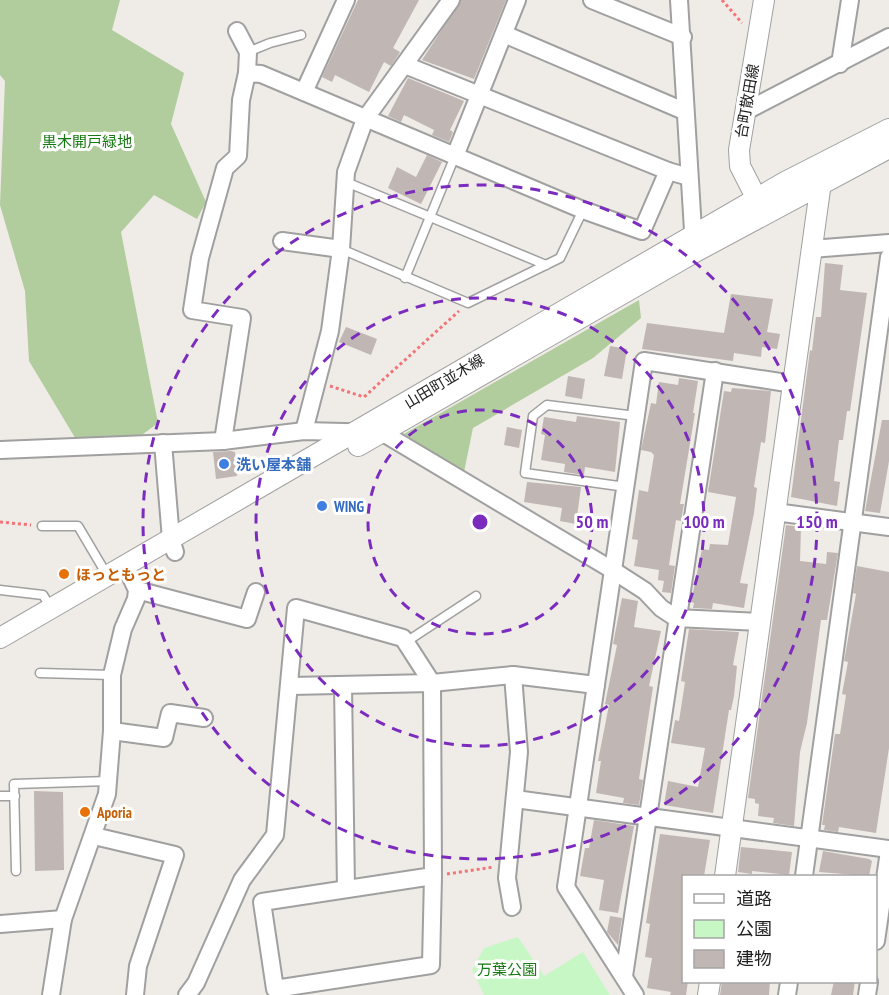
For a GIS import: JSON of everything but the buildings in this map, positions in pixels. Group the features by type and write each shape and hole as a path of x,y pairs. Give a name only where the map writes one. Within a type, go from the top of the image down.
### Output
{"street":[{"path":"304,92 346,0"},
{"path":"304,431 330,332 341,249 346,172 365,119 451,0"},
{"path":"455,156 517,0"},
{"path":"592,0 683,37"},
{"path":"679,0 683,37 684,111 693,244"},
{"name":"台町散田線","path":"761,206 740,166 738,150 764,0"},
{"path":"840,64 850,0"},
{"path":"223,441 242,318 192,310 200,258 225,168 238,156 241,100 247,73 248,52 237,31"},
{"path":"504,34 684,111"},
{"path":"746,111 889,38"},
{"path":"405,65 668,171 689,177"},
{"path":"247,73 261,74 583,210 642,231 668,171"},
{"name":"山田町並木線","path":"0,652 131,577 173,545 361,431 522,343 761,206 823,162 889,129"},
{"name":"山田町並木線","path":"761,206 820,183 889,148"},
{"path":"724,875 823,162"},
{"path":"283,240 341,249"},
{"path":"811,249 889,243"},
{"path":"804,875 889,257"},
{"name":"山田町並木線","path":"173,545 383,433 522,343"},
{"path":"635,995 566,887 644,361 793,384"},
{"path":"624,976 646,816 715,371"},
{"path":"0,450 223,441 304,431 383,433 614,571 645,591 661,609 676,618 760,622"},
{"path":"163,443 173,545"},
{"path":"775,512 889,527"},
{"name":"山田町並木線","path":"0,638 107,576 131,577"},
{"path":"131,577 247,619 256,592"},
{"path":"51,995 63,919 93,836 108,781 112,675 123,628 136,599 131,577"},
{"path":"187,995 196,983 242,880 275,835 291,686 296,608 403,638 432,683 433,876 431,965 275,988 262,902 433,876"},
{"path":"291,686 432,683 513,675 596,685"},
{"path":"512,907 507,878 519,752 513,675"},
{"path":"343,685 346,889"},
{"path":"111,731 164,738 170,713 204,718"},
{"path":"515,799 889,850 877,934"},
{"path":"93,836 175,855 138,966 135,995"},
{"path":"0,924 63,919"}],"lane":[{"path":"248,52 270,43 301,35"},
{"path":"405,278 455,156"},
{"path":"346,182 546,265"},
{"path":"341,249 468,303 560,258 583,210"},
{"path":"626,487 525,473 533,416 547,405 636,416"},
{"path":"42,526 78,526 107,576"},
{"path":"0,590 43,595 51,608"},
{"path":"406,642 476,596"},
{"path":"40,673 112,675"},
{"path":"16,871 14,784 108,781"},
{"path":"0,796 15,796"}],"path":[{"path":"722,0 745,26"},
{"path":"316,382 364,397 468,303"},
{"path":"0,522 42,526"},
{"path":"433,876 508,865"}],"green space":[{"name":"黒木開戸緑地","path":"0,0 120,0 112,30 184,73 171,124 206,202 197,219 154,195 121,232 158,423 131,443 77,441 29,361 25,291 0,205 5,81 0,75"},
{"path":"639,300 641,318 593,358 473,428 464,472 404,434"},
{"name":"万葉公園","path":"518,937 544,976 583,952 610,995 484,995 472,970 484,948"}],"place":[{"name":"洗い屋本舗","path":"224,464"},
{"name":"WING","path":"322,506"},
{"name":"ほっともっと","path":"64,574"},
{"name":"Aporia","path":"85,812"}]}
